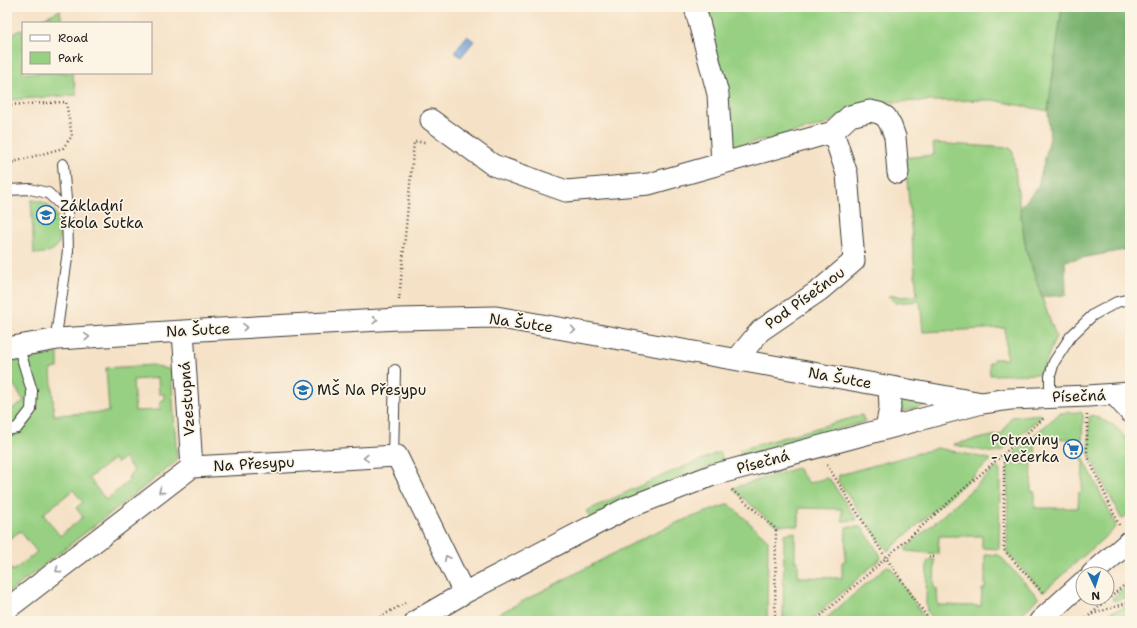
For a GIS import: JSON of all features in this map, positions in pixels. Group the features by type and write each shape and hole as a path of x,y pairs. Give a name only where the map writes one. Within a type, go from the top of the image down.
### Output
{"street":[{"path":"695,7 718,94 722,163"},
{"path":"432,120 493,164 566,191 649,184 833,132 850,116 870,111 880,113 886,117 891,126 895,137 898,173"},
{"name":"Pod Písečnou","path":"737,359 760,331 820,290 854,261 847,174 833,132"},
{"name":"Na Šutce","path":"12,347 58,339 183,331 398,319 496,317 982,403"},
{"name":"Vzestupná","path":"183,331 192,467"},
{"path":"886,428 889,415 889,386"},
{"name":"Písečná","path":"416,621 464,593 627,508 713,475 982,403 1010,399 1049,406 1088,396 1122,394 1130,412"},
{"path":"393,457 397,456 464,593"},
{"name":"Na Přesypu","path":"7,609 192,467 393,457"},
{"path":"1101,566 1129,542"},
{"path":"1040,621 1075,589"}],"lane":[{"path":"58,339 57,330 68,251 67,211 63,164"},
{"path":"7,190 30,189 48,194 67,211"},
{"path":"1049,406 1050,376 1054,362 1071,336 1093,315 1117,302 1130,300"},
{"path":"7,430 17,428 31,410 32,391 12,347"},
{"path":"393,457 395,370"}],"path":[{"path":"7,105 66,102 72,136 63,148 7,164"},
{"path":"399,295 414,142 431,141"},
{"path":"1088,396 1087,455 1129,542"},
{"path":"815,621 1004,454 1049,406"},
{"path":"816,447 886,558 930,621"},
{"path":"1004,454 1004,550 1055,607"},
{"path":"1027,459 1034,459"},
{"path":"713,475 776,529 775,621"},
{"path":"929,557 937,557"},
{"path":"1083,621 1130,580"},
{"path":"373,621 408,602"},
{"path":"1090,614 1130,602"}],"green space":[{"path":"699,7 1062,7 1048,111 993,100 887,102 857,106 825,125 734,147 711,25"},
{"path":"1062,7 1130,7 1130,249 1065,261 1066,295 1042,297 1026,250 1020,209 1038,186 1050,138 1048,111"},
{"path":"60,10 62,22 36,22"},
{"path":"22,29 22,74 72,74 77,95 7,100 7,36"},
{"path":"933,143 1010,148 1013,153 1026,250 1056,336 1041,374 990,375 989,363 993,362 993,359 1007,359 1005,328 923,332 920,301 895,303 888,296 917,296 907,180 901,158 934,155"},
{"path":"31,200 43,202 48,205 58,218 60,236 57,246 53,250 41,254 34,254"},
{"path":"58,353 58,368 51,369 54,415 109,412 106,368 153,365 171,370 177,461 7,594 7,563 13,571 37,552 20,531 7,541 7,412 24,401 7,374 7,363","holes":["158,378 159,394 164,394 164,400 160,401 160,410 135,411 133,380","124,458 134,471 128,477 130,480 106,500 89,478 114,459 117,463","73,490 83,502 76,508 83,517 60,536 43,514"]},
{"path":"899,397 922,399 924,406 905,411 900,409"},
{"path":"1080,412 1083,415 1082,449 1079,451 1079,439 1036,438 1035,456 1015,455 1015,452 1060,413"},
{"path":"1040,414 1042,416 1002,451 994,453 954,445 1002,434 1011,417"},
{"path":"862,415 865,422 743,455 739,450"},
{"path":"1092,415 1113,425 1120,431 1130,444 1130,511 1123,519 1121,518 1089,454 1089,417"},
{"path":"937,448 991,460 889,550 887,550 838,481 839,475"},
{"path":"720,452 724,461 679,478 591,519 586,511 666,474"},
{"path":"1083,457 1116,525 1115,528 1043,592 1007,553 1008,465 1010,463 1032,462 1031,491 1035,492 1035,508 1078,508 1079,492 1082,491"},
{"path":"797,468 809,483 826,478 830,480 857,520 842,521 842,509 799,508 799,526 779,525 771,522 733,488"},
{"path":"996,468 1000,471 999,549 982,548 982,536 939,536 938,554 906,551 906,548"},
{"path":"729,504 768,540 767,621 485,621 649,535 681,521"},
{"path":"846,527 862,527 881,558 810,621 783,621 784,534 795,532 795,561 798,561 798,577 842,578 842,562 845,561"},
{"path":"985,554 999,555 1038,597 1038,599 1014,621 934,621 927,612 927,562 930,559 935,560 934,588 937,589 938,605 981,606 982,589 985,589"},
{"path":"887,566 891,568 927,621 823,621"},
{"path":"1130,582 1130,596 1115,601 1115,596"},
{"path":"1130,606 1130,621 1089,621 1093,618"}],"water":[{"path":"467,36 474,41 461,57 454,52"}],"place":[{"name":"Základní škola Šutka","path":"46,215"},
{"name":"MŠ Na Přesypu","path":"303,390"},
{"name":"Potraviny - večerka","path":"1073,449"}]}
